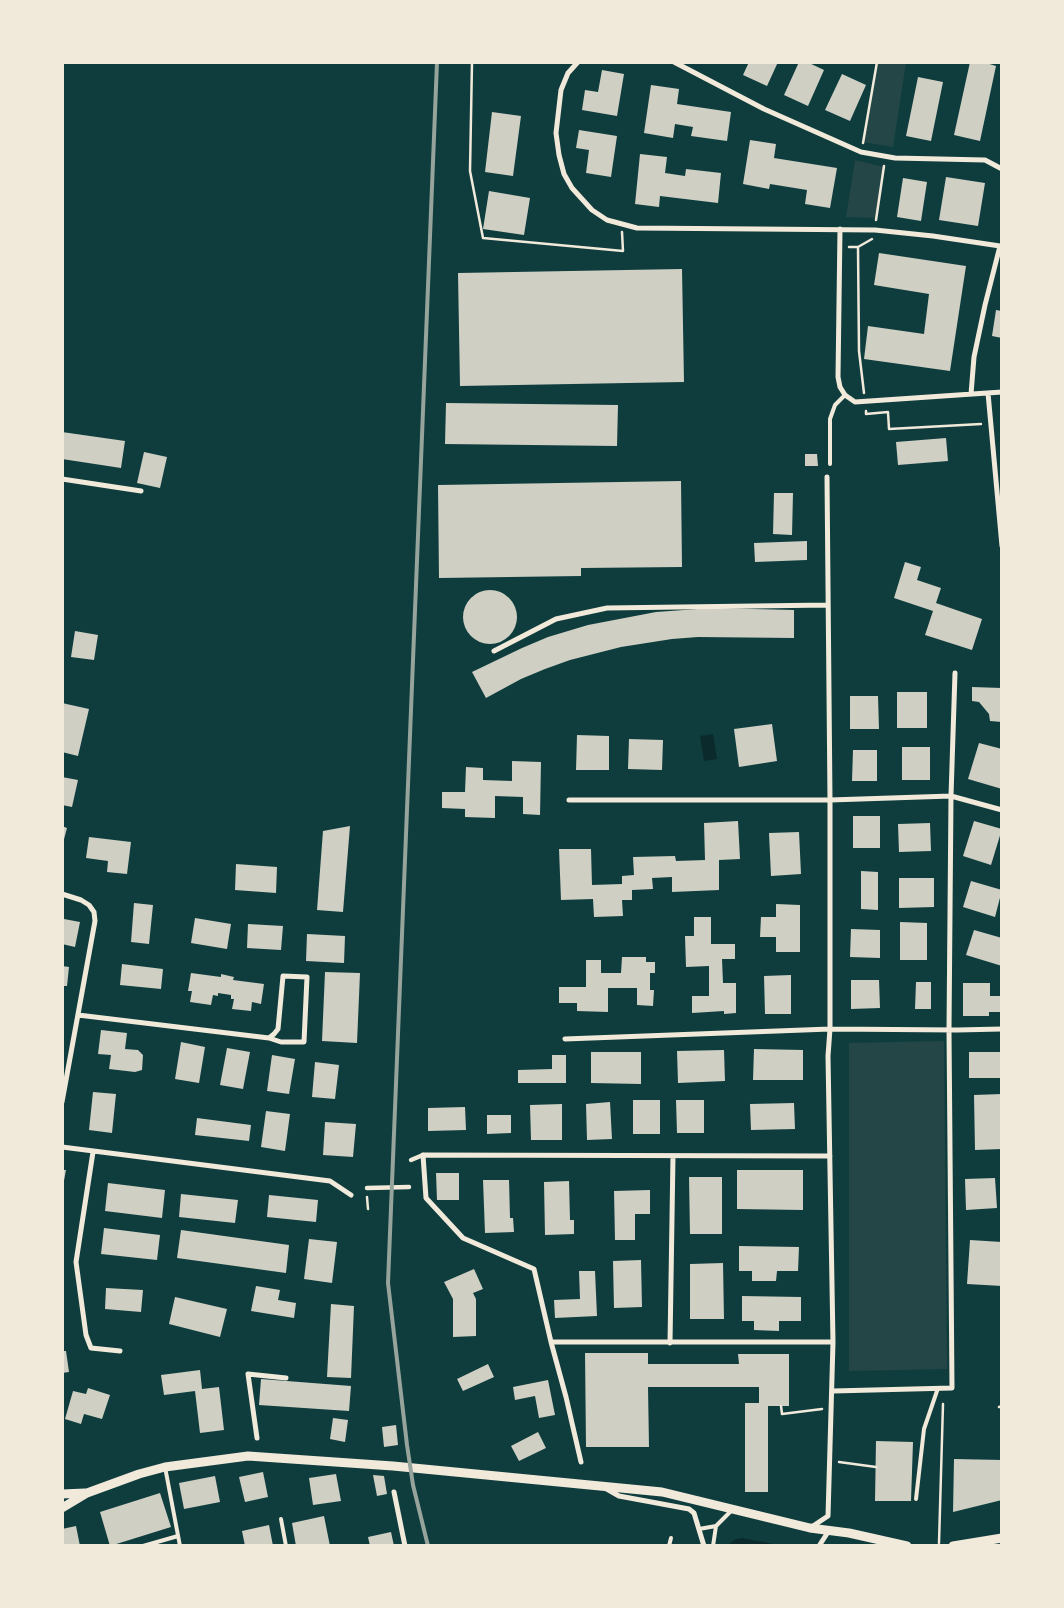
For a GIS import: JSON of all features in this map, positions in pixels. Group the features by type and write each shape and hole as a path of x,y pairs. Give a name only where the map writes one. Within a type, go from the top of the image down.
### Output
{"street":[{"path":"578,62 568,73 562,90 556,133 564,174 572,188 592,210 607,220 637,228 875,230 1001,244 974,357 971,394"},
{"path":"674,62 764,109 861,152 886,157 985,160 1002,169"},
{"path":"840,229 838,377 840,387 845,395 855,402 1002,392"},
{"path":"988,393 989,424 1002,546"},
{"path":"810,1528 828,1516 833,1342 828,1056 830,1029 830,800 827,477"},
{"path":"62,479 141,491"},
{"path":"494,651 556,619 607,608 828,605"},
{"path":"832,1391 952,1388 949,1030 951,796 955,673"},
{"path":"569,800 830,800 951,796 1002,810"},
{"path":"62,894 81,900 89,906 94,912 95,921 62,1102"},
{"path":"78,1015 268,1038 281,1042 304,1042 306,977 282,976 278,1029 268,1038"},
{"path":"566,1039 830,1029 1002,1029"},
{"path":"62,1147 330,1182 350,1194"},
{"path":"93,1152 76,1262 86,1335 90,1348 120,1351"},
{"path":"412,1160 423,1155 830,1156"},
{"path":"423,1155 426,1198 463,1238 534,1269 581,1462"},
{"path":"670,1343 673,1156"},
{"path":"366,1188 408,1187"},
{"path":"551,1342 833,1342"},
{"path":"257,1438 248,1374 286,1378"},
{"path":"62,1508 87,1493 164,1467 248,1456 383,1465 662,1492 810,1528 830,1529 907,1546"},
{"path":"601,1486 619,1496 688,1509 694,1513 704,1546"},
{"path":"394,1492 405,1546"},
{"path":"62,1494 87,1493"},
{"path":"819,1546 830,1529"},
{"path":"956,1545 1002,1538"}],"lane":[{"path":"830,464 830,419 835,405 845,395"},
{"path":"916,1499 924,1429 941,1388"},
{"path":"164,1467 180,1546"},
{"path":"712,1546 716,1526 732,1510"},
{"path":"281,1519 286,1546"},
{"path":"699,1529 716,1526"},
{"path":"143,1546 178,1536"},
{"path":"668,1546 671,1538"}],"path":[{"path":"472,62 470,171 483,238 623,251 622,224"},
{"path":"861,152 876,62"},
{"path":"840,247 858,247 871,240 874,236 886,157"},
{"path":"858,247 859,351 864,392"},
{"path":"866,414 888,412 889,429 989,424"},
{"path":"939,1543 941,1388"},
{"path":"781,1406 782,1414 824,1409"},
{"path":"839,1462 876,1466"}],"shaded area":[{"path":"877,63 906,63 893,147 863,142"},
{"path":"855,160 884,167 877,218 846,217"},
{"path":"713,734 717,759 704,761 700,736"},
{"path":"944,1041 947,1369 849,1371 849,1043"},
{"path":"742,1538 779,1545 729,1545 736,1539"}],"building":[{"path":"749,62 778,62 767,86 743,75"},
{"path":"799,62 807,62 824,70 808,106 784,95"},
{"path":"970,62 983,62 996,66 980,141 954,135"},
{"path":"602,70 624,74 617,116 582,110 585,90 598,92"},
{"path":"842,74 866,85 850,121 825,110"},
{"path":"918,77 943,82 931,141 906,136"},
{"path":"651,85 679,89 677,104 731,112 727,141 691,136 693,127 675,124 673,138 644,133"},
{"path":"492,112 521,116 513,176 485,172"},
{"path":"579,130 617,136 611,177 586,173 589,150 576,148"},
{"path":"750,140 776,144 774,158 837,168 830,208 805,204 807,190 770,184 769,189 743,184"},
{"path":"640,154 667,157 665,173 685,176 686,169 721,173 718,203 660,196 659,207 635,204"},
{"path":"946,177 985,183 978,226 939,220"},
{"path":"903,178 927,182 921,221 897,217"},
{"path":"489,191 530,198 524,235 483,229"},
{"path":"879,253 966,266 950,371 864,359 868,326 924,334 929,294 874,285"},
{"path":"682,269 684,382 460,386 458,273"},
{"path":"996,310 1002,311 1002,338 992,336"},
{"path":"446,403 618,405 617,446 445,444"},
{"path":"62,432 125,441 121,468 62,459"},
{"path":"946,438 948,461 898,465 896,442"},
{"path":"144,452 167,457 160,488 137,483"},
{"path":"805,454 817,454 818,466 805,466"},
{"path":"681,481 682,567 581,568 581,576 439,578 438,485"},
{"path":"774,493 793,493 792,535 773,534"},
{"path":"807,541 807,560 755,562 754,543"},
{"path":"905,562 921,567 917,580 941,588 936,603 982,619 972,650 925,635 933,611 894,598"},
{"path":"490,590 500,592 509,598 515,607 517,617 515,627 509,636 500,642 490,644 480,642 471,636 465,627 463,617 465,607 471,598 480,592"},
{"path":"712,608 794,610 794,638 698,637 621,647 570,660 545,669 521,679 486,698 472,672 548,637 588,625 656,612"},
{"path":"75,631 98,635 94,660 71,657"},
{"path":"972,687 1002,688 1002,722 990,721 989,714 979,702 972,701"},
{"path":"897,692 927,692 927,728 897,728"},
{"path":"850,696 878,696 879,729 850,729"},
{"path":"62,703 89,709 78,756 62,752"},
{"path":"772,724 777,761 739,767 734,729"},
{"path":"577,735 609,736 609,770 576,770"},
{"path":"629,739 663,740 662,770 628,769"},
{"path":"979,743 1002,749 1002,789 968,779"},
{"path":"902,747 930,747 930,780 902,780"},
{"path":"853,750 877,750 877,781 852,781"},
{"path":"512,761 541,762 540,815 523,814 523,797 495,796 495,818 465,817 465,809 442,808 442,792 465,792 466,767 483,768 483,780 512,781"},
{"path":"62,777 78,780 72,807 62,805"},
{"path":"853,816 880,816 880,848 853,848"},
{"path":"738,821 740,859 719,860 719,890 672,892 672,877 652,878 653,889 632,890 632,900 622,900 623,916 594,917 593,899 561,900 559,849 591,849 592,885 622,884 622,876 634,875 633,857 675,856 676,861 705,860 704,823"},
{"path":"974,821 1002,829 991,865 963,856"},
{"path":"930,823 931,851 899,852 898,824"},
{"path":"62,826 67,828 63,843 62,843"},
{"path":"350,826 343,912 317,910 323,831"},
{"path":"799,832 801,874 771,876 769,833"},
{"path":"89,837 131,842 127,874 107,872 108,861 86,858"},
{"path":"236,864 277,867 276,893 235,890"},
{"path":"861,871 878,872 878,910 861,909"},
{"path":"899,878 934,878 934,907 899,908"},
{"path":"971,881 1002,890 995,917 963,907"},
{"path":"134,903 153,905 149,944 131,942"},
{"path":"776,904 800,905 800,952 776,952 776,937 760,937 761,917 776,917"},
{"path":"694,917 711,917 711,944 735,944 735,959 722,959 723,983 736,983 736,1013 724,1014 724,1011 692,1013 692,996 709,996 709,966 686,967 685,936 694,936"},
{"path":"195,918 231,924 227,949 191,943"},
{"path":"64,919 80,922 75,947 62,944"},
{"path":"900,922 927,923 927,960 900,960"},
{"path":"248,924 283,926 281,950 247,948"},
{"path":"851,929 880,930 880,958 850,957"},
{"path":"974,930 1002,938 1002,966 966,955"},
{"path":"307,934 345,936 344,963 306,961"},
{"path":"622,957 646,957 646,962 655,962 655,973 650,973 650,990 654,990 653,1006 637,1005 637,988 608,988 608,1012 577,1011 577,1003 559,1003 559,987 586,987 586,960 601,960 601,973 621,973"},
{"path":"122,964 163,969 161,989 120,985"},
{"path":"62,966 69,967 67,986 62,986"},
{"path":"325,972 360,973 357,1043 322,1041"},
{"path":"191,973 221,977 221,974 234,977 233,980 264,984 261,1004 252,1002 251,1011 232,1009 234,999 231,999 231,995 218,993 218,996 213,995 211,1005 190,1002 192,991 188,991"},
{"path":"791,975 791,1014 765,1014 764,976"},
{"path":"851,980 879,980 880,1008 851,1009"},
{"path":"916,982 931,982 931,1009 915,1009"},
{"path":"963,983 990,983 990,996 1002,996 1002,1012 989,1012 989,1016 963,1016"},
{"path":"101,1030 127,1033 125,1049 138,1050 143,1055 142,1070 135,1072 109,1069 111,1055 98,1054"},
{"path":"181,1042 205,1047 199,1083 175,1079"},
{"path":"227,1048 250,1052 243,1089 220,1085"},
{"path":"754,1049 803,1050 803,1080 753,1080"},
{"path":"724,1050 725,1081 678,1083 677,1051"},
{"path":"591,1052 641,1052 641,1084 591,1083"},
{"path":"969,1052 1002,1052 1002,1078 969,1078"},
{"path":"272,1055 295,1059 289,1094 267,1091"},
{"path":"552,1055 566,1055 566,1083 518,1083 518,1070 552,1069"},
{"path":"315,1062 339,1065 335,1099 312,1097"},
{"path":"93,1092 116,1094 112,1133 89,1130"},
{"path":"1002,1094 1002,1149 975,1150 974,1095"},
{"path":"633,1100 660,1100 660,1134 633,1134"},
{"path":"676,1100 704,1100 704,1133 677,1133"},
{"path":"610,1102 612,1139 587,1140 586,1104"},
{"path":"794,1103 795,1129 751,1130 750,1104"},
{"path":"562,1104 562,1140 531,1140 530,1105"},
{"path":"465,1107 466,1130 428,1131 428,1108"},
{"path":"266,1111 290,1114 285,1151 261,1147"},
{"path":"487,1115 511,1115 511,1133 487,1134"},
{"path":"197,1118 251,1125 249,1141 195,1135"},
{"path":"325,1122 356,1124 353,1157 323,1155"},
{"path":"62,1170 66,1170 63,1186 62,1186"},
{"path":"737,1170 803,1170 803,1210 737,1209"},
{"path":"436,1173 459,1173 459,1200 437,1200"},
{"path":"689,1177 722,1177 722,1234 690,1234"},
{"path":"995,1178 997,1208 966,1210 965,1179"},
{"path":"483,1180 509,1180 510,1218 513,1218 514,1232 485,1233"},
{"path":"569,1181 570,1220 574,1220 574,1234 545,1235 544,1182"},
{"path":"108,1183 165,1190 162,1218 105,1211"},
{"path":"650,1190 650,1214 635,1214 635,1240 615,1240 614,1191"},
{"path":"181,1194 238,1200 235,1223 179,1217"},
{"path":"269,1195 318,1200 316,1222 267,1217"},
{"path":"104,1228 160,1235 157,1260 101,1254"},
{"path":"181,1230 289,1245 286,1273 177,1258"},
{"path":"309,1239 337,1242 332,1283 304,1279"},
{"path":"970,1240 1002,1242 1002,1286 967,1284"},
{"path":"739,1246 799,1247 798,1271 777,1271 776,1281 752,1281 752,1271 739,1271"},
{"path":"641,1260 642,1307 614,1308 613,1261"},
{"path":"723,1263 724,1319 690,1319 690,1264"},
{"path":"474,1269 483,1289 473,1293 476,1299 476,1336 453,1337 453,1299 444,1282"},
{"path":"579,1271 595,1271 597,1316 555,1318 554,1300 580,1299"},
{"path":"256,1286 280,1290 278,1300 296,1303 294,1318 251,1311"},
{"path":"106,1288 143,1290 141,1312 105,1309"},
{"path":"742,1296 801,1297 801,1321 779,1321 779,1331 754,1330 754,1321 742,1321"},
{"path":"175,1297 227,1309 220,1337 169,1324"},
{"path":"331,1304 354,1306 351,1378 327,1377"},
{"path":"62,1351 66,1351 69,1372 62,1373"},
{"path":"585,1353 648,1353 648,1364 739,1364 738,1354 789,1354 789,1406 768,1406 768,1492 745,1492 745,1403 759,1403 759,1387 648,1387 649,1447 586,1447"},
{"path":"488,1364 494,1377 463,1391 457,1379"},
{"path":"200,1370 202,1389 219,1387 224,1430 200,1433 195,1391 164,1395 161,1375"},
{"path":"261,1379 351,1386 349,1411 259,1405"},
{"path":"548,1380 555,1415 539,1418 535,1396 515,1400 513,1387"},
{"path":"88,1388 110,1395 102,1419 84,1414 81,1424 65,1419 73,1391 86,1394"},
{"path":"333,1418 348,1420 345,1442 330,1439"},
{"path":"396,1425 398,1445 384,1447 382,1427"},
{"path":"538,1432 546,1448 519,1461 511,1446"},
{"path":"876,1441 913,1442 911,1501 875,1501"},
{"path":"954,1459 1002,1460 1002,1500 953,1512"},
{"path":"263,1472 268,1497 245,1502 239,1477"},
{"path":"336,1474 341,1501 313,1505 309,1478"},
{"path":"373,1475 384,1476 387,1494 377,1496"},
{"path":"215,1476 220,1502 184,1509 179,1483"},
{"path":"160,1493 171,1527 110,1546 100,1512"},
{"path":"324,1516 330,1546 296,1546 292,1523"},
{"path":"269,1525 273,1546 245,1546 242,1531"},
{"path":"76,1526 80,1546 62,1546 62,1529"},
{"path":"391,1532 394,1546 370,1546 368,1537"}],"railway":[{"path":"428,1546 413,1485 388,1283 437,62"}]}
